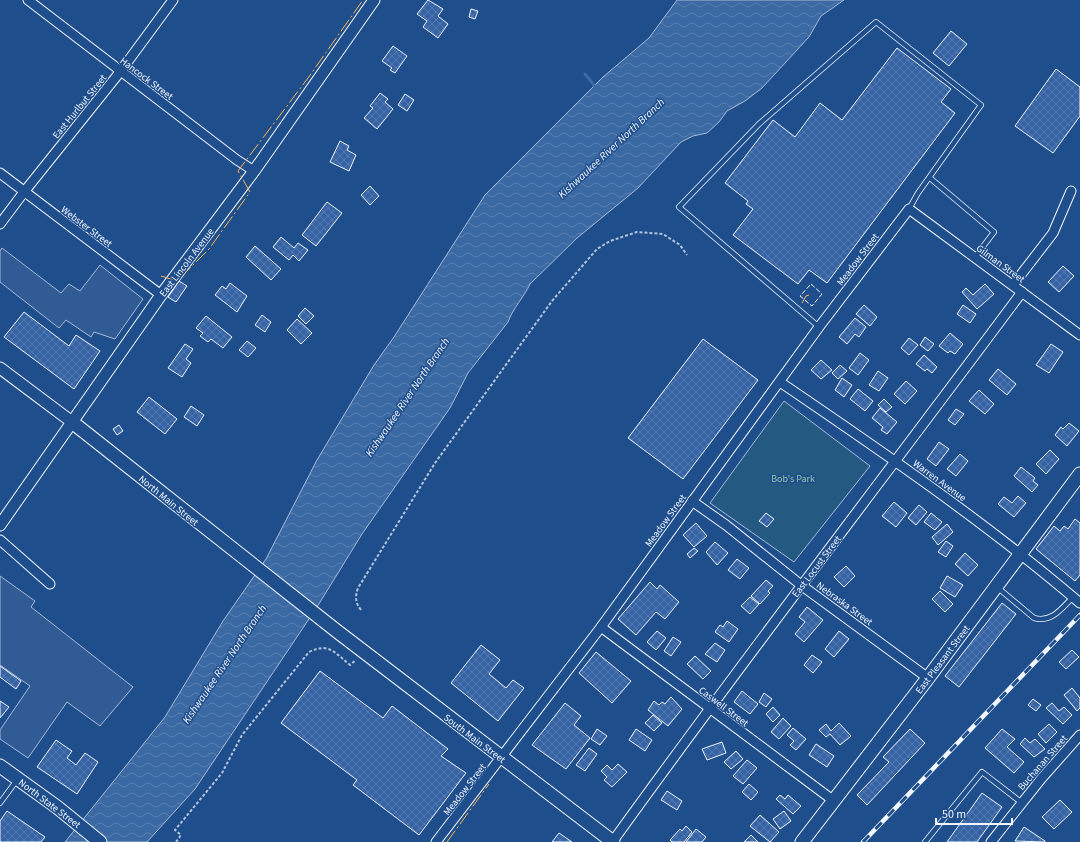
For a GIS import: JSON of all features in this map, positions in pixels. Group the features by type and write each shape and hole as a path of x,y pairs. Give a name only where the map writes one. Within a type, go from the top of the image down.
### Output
{"main road":[{"name":"North Main Street","path":"72,422 338,632"},
{"name":"East Pleasant Street","path":"802,842 928,678 1020,552 1080,474"},
{"name":"South Main Street","path":"338,632 613,842"},
{"name":"North State Street","path":"0,766 57,807 100,842"}],"street":[{"name":"Hancock Street","path":"28,0 120,72 254,171"},
{"name":"East Hurlbut Street","path":"0,224 120,72 173,0"},
{"name":"East Lincoln Avenue","path":"0,525 162,295 254,171 374,0"},
{"name":"Webster Street","path":"0,173 162,295"},
{"path":"1013,285 1053,233 1071,191"},
{"name":"Gilman Street","path":"909,209 1080,335"},
{"name":"Meadow Street","path":"436,842 502,758 601,627 819,327 909,209"},
{"name":"East Locust Street","path":"613,842 708,708 896,461 1022,292"},
{"name":"North Main Street","path":"0,368 72,422"},
{"name":"Warren Avenue","path":"780,382 896,461 1020,552 1076,600"},
{"name":"Nebraska Street","path":"692,501 726,525 801,585 928,678"},
{"path":"0,540 50,584"},
{"name":"Caswell Street","path":"601,627 834,801"},
{"name":"Buchanan Street","path":"991,842 1080,735"}],"lane":[{"path":"819,327 679,207 759,124 876,22 982,105 918,193 909,209"},
{"path":"930,178 994,232 975,257"},
{"path":"996,586 1034,618 1041,620 1054,617 1076,600"},
{"path":"925,842 982,772 1022,803"},
{"path":"0,803 18,779"}],"path":[{"path":"361,610 356,604 358,588 435,463 552,301 597,249 610,241 637,232 663,234 680,245 687,255"},
{"path":"176,842 182,835 175,830 222,772 242,735 309,652 318,647 329,648 350,665 364,652"}],"green space":[{"name":"Bob's Park","path":"784,401 870,466 794,562 710,503"}],"shaded area":[{"path":"2,248 61,293 69,284 80,291 100,265 143,299 115,339 94,332 91,337 66,320 59,328 0,282 0,251"},
{"path":"0,576 35,601 31,607 133,687 100,726 67,702 28,758 0,739 0,730 30,686 0,665"}],"water":[{"name":"Kishwaukee River North Branch","path":"677,0 844,0 821,16 809,37 762,88 745,101 727,111 719,122 707,133 693,136 681,142 638,188 577,238 530,284 508,322 468,373 450,408 362,534 317,607 195,789 147,842 65,842 165,717 223,621 266,559 317,460 374,365 394,337 485,195 603,77 649,38"}],"building":[{"path":"428,0 443,9 438,16 448,24 438,38 423,27 427,21 417,14"},
{"path":"471,9 478,11 475,19 469,17"},
{"path":"951,31 967,44 949,66 933,53"},
{"path":"393,46 407,56 395,73 390,70 392,68 382,61"},
{"path":"897,48 951,89 941,102 955,113 827,283 809,270 798,284 733,235 753,209 746,204 748,201 725,183 773,120 795,137 820,103 842,120"},
{"path":"1056,69 1080,87 1080,116 1053,153 1015,126"},
{"path":"380,93 388,99 385,102 393,109 377,129 364,118 373,108 370,106"},
{"path":"405,94 414,100 407,111 398,105"},
{"path":"340,141 349,146 347,150 356,155 349,171 330,162"},
{"path":"370,186 379,196 370,205 361,195"},
{"path":"327,202 342,213 316,246 302,235"},
{"path":"281,237 294,248 298,243 308,250 299,261 293,255 289,260 273,247"},
{"path":"255,246 281,269 271,280 246,257"},
{"path":"1063,266 1074,276 1059,292 1048,282"},
{"path":"179,281 187,286 176,302 168,297"},
{"path":"230,283 247,296 237,312 215,295 222,286 226,289"},
{"path":"985,284 994,294 977,309 962,292 966,288 973,295"},
{"path":"864,305 877,317 870,326 856,314"},
{"path":"963,305 976,314 970,323 957,314"},
{"path":"305,308 314,316 306,324 298,316"},
{"path":"24,312 69,346 76,335 100,351 74,389 4,337"},
{"path":"262,315 271,322 265,332 255,325"},
{"path":"206,316 232,337 223,348 211,339 208,342 200,336 203,333 196,328"},
{"path":"855,318 866,327 859,337 855,334 847,344 839,337"},
{"path":"297,319 312,333 301,344 287,330"},
{"path":"950,333 963,344 955,354 950,351 948,353 939,346"},
{"path":"925,337 934,344 928,351 920,345"},
{"path":"909,338 918,345 909,355 901,348"},
{"path":"703,339 758,380 683,479 628,438"},
{"path":"247,341 256,348 248,357 239,350"},
{"path":"185,344 193,349 186,359 191,363 182,377 168,368"},
{"path":"1051,344 1063,352 1049,373 1036,365"},
{"path":"860,353 869,360 858,375 849,368"},
{"path":"924,355 937,367 932,373 927,369 925,371 916,364"},
{"path":"821,360 832,370 821,379 811,370"},
{"path":"840,365 847,371 838,379 832,373"},
{"path":"998,369 1016,384 1007,395 989,380"},
{"path":"878,371 888,378 879,391 869,385"},
{"path":"842,378 852,385 844,397 835,390"},
{"path":"906,381 917,391 905,404 894,394"},
{"path":"858,389 873,401 865,411 850,399"},
{"path":"979,390 994,404 985,414 969,401"},
{"path":"149,397 177,419 165,434 137,412"},
{"path":"884,399 892,407 886,412 878,405"},
{"path":"191,406 204,415 197,426 184,417"},
{"path":"880,408 897,422 887,434 881,430 883,427 872,418"},
{"path":"956,409 964,414 955,425 948,420"},
{"path":"1069,423 1079,431 1067,446 1055,435 1061,427 1063,429"},
{"path":"119,425 123,431 117,435 113,429"},
{"path":"939,442 949,449 936,466 927,459"},
{"path":"1050,450 1059,459 1046,474 1036,464"},
{"path":"960,454 968,461 956,476 947,469"},
{"path":"1021,467 1035,478 1033,481 1038,485 1032,492 1014,476"},
{"path":"1018,496 1026,503 1014,517 998,504 1004,497 1012,503"},
{"path":"894,502 907,513 896,527 882,516"},
{"path":"919,505 927,512 916,525 908,518"},
{"path":"766,513 774,519 767,527 759,521"},
{"path":"931,513 942,522 935,530 924,522"},
{"path":"1075,519 1080,523 1080,575 1075,581 1036,549 1054,526 1060,531 1064,526 1068,529"},
{"path":"696,523 707,536 694,547 683,535"},
{"path":"947,524 953,532 938,545 932,537"},
{"path":"946,541 953,546 946,557 938,552"},
{"path":"715,542 728,553 717,565 706,552"},
{"path":"694,548 698,551 690,558 687,554"},
{"path":"965,553 978,565 968,576 955,564"},
{"path":"737,559 749,568 740,579 728,570"},
{"path":"846,566 855,576 844,587 834,577"},
{"path":"947,576 963,585 955,597 940,588"},
{"path":"766,580 773,586 768,591 770,593 760,604 751,596"},
{"path":"650,582 657,589 660,585 679,602 665,619 656,612 636,635 618,619"},
{"path":"940,591 953,604 945,612 932,599"},
{"path":"750,597 759,604 750,614 741,606"},
{"path":"1002,603 1016,614 959,687 945,676"},
{"path":"807,607 823,620 804,642 795,634 805,622 799,617"},
{"path":"727,621 738,629 729,642 715,632 720,625 723,627"},
{"path":"657,631 666,638 656,650 647,642"},
{"path":"839,631 849,639 834,657 825,649"},
{"path":"673,637 681,642 671,656 664,651"},
{"path":"715,643 725,650 717,662 705,654"},
{"path":"481,645 500,660 489,674 506,688 513,680 524,688 498,721 451,683"},
{"path":"1072,650 1079,657 1066,669 1059,662"},
{"path":"596,652 631,681 612,703 579,673"},
{"path":"812,655 822,662 813,673 804,665"},
{"path":"695,656 711,671 703,679 687,664"},
{"path":"0,666 21,681 16,689 0,677"},
{"path":"320,671 383,718 392,706 448,749 441,756 466,773 419,835 353,785 357,780 281,723"},
{"path":"1072,688 1080,698 1080,708 1077,711 1064,695"},
{"path":"742,691 758,704 750,714 734,702"},
{"path":"764,693 772,699 766,707 759,702"},
{"path":"671,697 682,709 668,726 648,710 654,701 659,705 662,702 665,704"},
{"path":"1033,699 1041,705 1036,711 1028,705"},
{"path":"0,701 9,707 0,718"},
{"path":"565,703 581,716 574,725 590,738 566,769 532,745"},
{"path":"1052,703 1059,711 1064,707 1072,715 1063,724 1046,708"},
{"path":"773,707 780,715 773,722 766,714"},
{"path":"653,715 662,723 654,731 645,723"},
{"path":"783,718 791,726 779,739 771,732"},
{"path":"839,723 851,736 840,745 830,734 826,737 819,730 826,724 831,731"},
{"path":"1049,724 1057,732 1046,743 1038,734"},
{"path":"793,728 806,739 796,750 790,745 794,741 787,735"},
{"path":"597,729 607,736 600,745 591,739"},
{"path":"636,729 652,740 645,751 629,740"},
{"path":"910,729 925,743 867,805 857,795 889,762 883,757"},
{"path":"1002,729 1015,739 1007,747 1024,762 1014,773 985,748"},
{"path":"1025,738 1030,743 1035,739 1045,749 1034,757 1020,744"},
{"path":"56,740 72,751 67,758 76,765 85,753 98,762 77,794 37,767"},
{"path":"722,742 726,753 707,760 702,749"},
{"path":"816,744 834,756 827,767 809,755"},
{"path":"589,748 597,754 585,771 576,765"},
{"path":"736,751 743,759 731,769 724,762"},
{"path":"747,760 757,768 743,784 733,776"},
{"path":"618,764 627,772 612,787 604,780 607,777 601,771 607,765 612,770"},
{"path":"749,784 758,792 751,800 742,792"},
{"path":"667,791 682,801 677,810 661,800"},
{"path":"982,793 1002,807 977,842 947,842"},
{"path":"780,795 785,799 788,795 801,806 793,814 776,799"},
{"path":"1060,800 1072,812 1054,829 1042,817"},
{"path":"7,811 45,837 41,842 0,842 0,821"},
{"path":"784,811 791,821 780,829 773,819"},
{"path":"760,815 779,832 770,842 750,826"},
{"path":"686,826 692,832 684,842 672,842 670,840 680,829 682,831"},
{"path":"1024,827 1045,841 1045,842 1015,841"},
{"path":"696,829 706,837 702,842 686,842"},
{"path":"559,833 572,842 552,842"},
{"path":"751,835 758,842 744,842"}],"waterway":[{"path":"585,74 594,85"}],"railway":[{"path":"863,842 1080,615"}],"fence":[{"path":"811,284 822,294 812,306 800,296 811,284"}],"power":[{"path":"161,276 177,281 209,249 250,192 238,171 308,78 363,0"},
{"path":"802,303 806,296 809,295"},
{"path":"447,842 489,784"}]}
